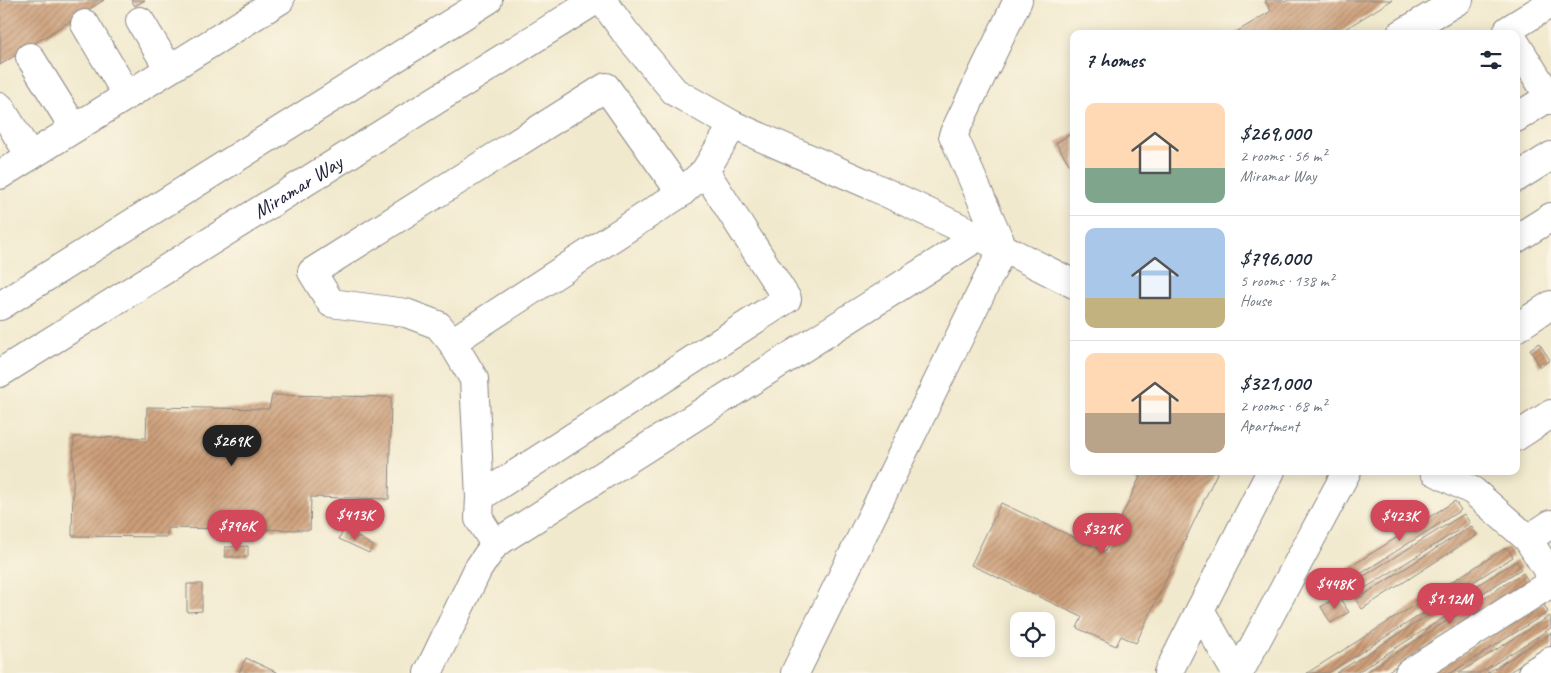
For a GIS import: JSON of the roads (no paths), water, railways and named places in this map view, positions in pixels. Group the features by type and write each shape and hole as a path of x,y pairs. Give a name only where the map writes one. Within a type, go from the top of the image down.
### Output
{"main road":[{"path":"0,175 280,0"},
{"path":"0,306 488,0"},
{"name":"Miramar Way","path":"0,373 596,0"},
{"path":"602,0 675,92 732,125 991,242 1070,282"},
{"path":"795,673 991,242 952,135 1018,0"},
{"path":"1508,30 1551,3"},
{"path":"1407,30 1444,4"},
{"path":"140,21 169,69"},
{"path":"85,24 127,95"},
{"path":"1520,50 1550,98 1520,116"},
{"path":"30,57 74,128"},
{"path":"495,544 479,519 480,497 474,379 452,342 438,325 406,313 331,303 312,272 606,88 681,193"},
{"path":"0,107 30,156"},
{"path":"452,342 681,193 705,171 732,125"},
{"path":"1520,175 1551,156"},
{"path":"480,497 787,298 705,171"},
{"path":"1520,236 1551,217"},
{"path":"428,673 478,569 495,544 991,242"},
{"path":"1520,325 1551,305"},
{"path":"1520,434 1551,414"},
{"path":"1168,673 1269,475"},
{"path":"1237,673 1346,475"},
{"path":"1451,475 1477,481 1528,539 1551,576"},
{"path":"1528,539 1551,524"},
{"path":"1409,673 1551,583"},
{"path":"1200,610 1237,673"},
{"path":"1532,673 1551,661"}]}
